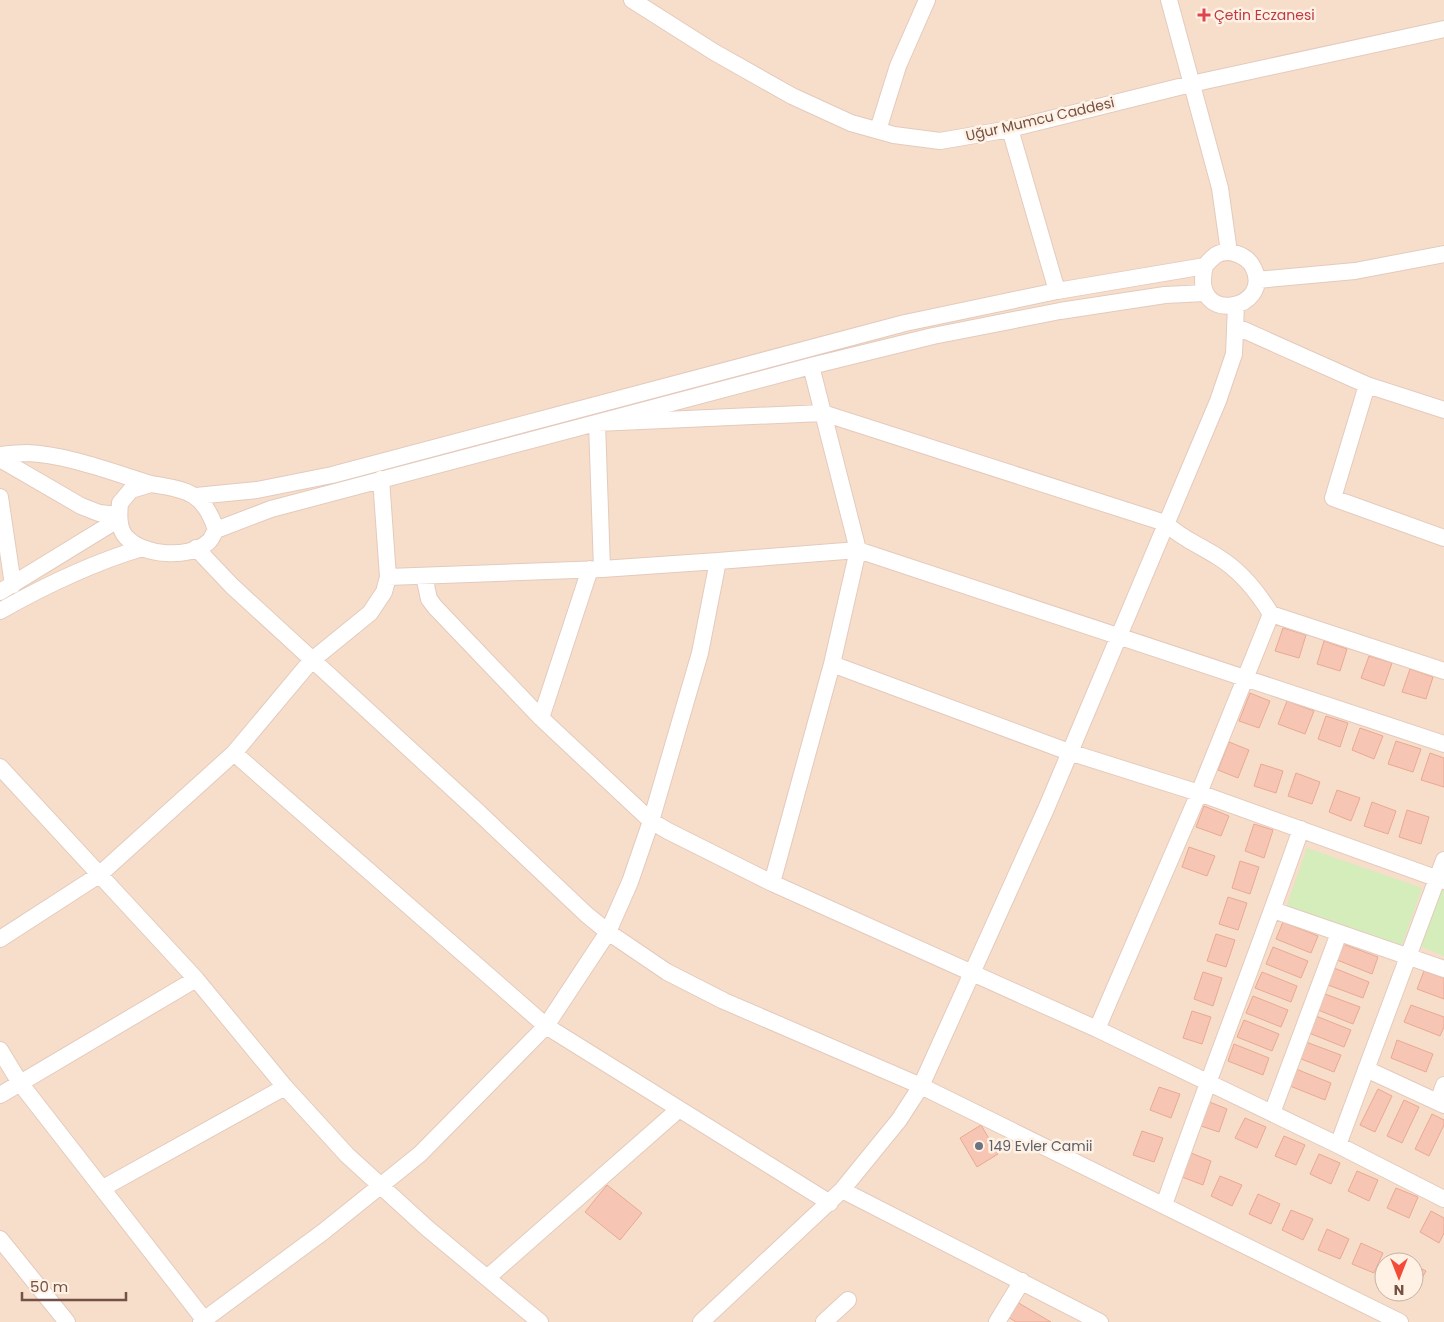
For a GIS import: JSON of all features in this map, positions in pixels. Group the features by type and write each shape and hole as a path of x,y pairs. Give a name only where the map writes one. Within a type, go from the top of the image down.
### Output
{"street":[{"name":"Uğur Mumcu Caddesi","path":"632,0 714,52 792,96 851,123 894,135 940,141 1010,129 1191,84 1444,28"},
{"path":"878,130 898,66 928,0"},
{"path":"1169,0 1220,188 1229,252"},
{"path":"1010,129 1057,291"},
{"path":"1229,252 1243,256 1253,266 1257,280 1253,293 1243,303 1229,307 1215,303 1205,293 1201,280 1205,266 1215,256 1229,252"},
{"path":"1257,280 1355,271 1444,254"},
{"path":"196,496 257,490 332,475 896,325 1057,291 1205,266"},
{"path":"151,484 131,490 120,503 119,517 126,537 142,548 166,554 184,552 208,543 216,530 271,509 811,366 933,336 1060,311 1166,295 1205,293"},
{"path":"701,1322 830,1203 899,1120 921,1086 1046,809 1120,637 1164,523 1218,401 1234,354 1236,305"},
{"path":"1235,326 1367,385 1444,410"},
{"path":"772,883 832,664 858,550 811,366"},
{"path":"1367,385 1333,498 1444,538"},
{"path":"597,424 823,413 1164,523 1178,536 1230,565 1254,588 1271,614 1444,671"},
{"path":"541,718 596,569 597,424"},
{"path":"0,455 28,453 56,458 107,470 151,484 182,489 196,496 210,512 216,530"},
{"path":"0,459 81,506 119,517"},
{"path":"0,939 99,876 234,753 312,661 370,613 384,592 388,577 381,479"},
{"path":"0,497 7,589 82,544 119,517"},
{"path":"0,611 48,584 114,557 142,548"},
{"path":"196,548 232,586 312,661 608,932 667,972 724,1001 921,1086 1400,1322"},
{"path":"388,577 596,569 858,550 1444,744"},
{"path":"0,1050 20,1083 204,1321 380,1187 445,1130 546,1026 608,932 630,882 651,821 700,653 718,561"},
{"path":"424,576 429,599 435,607 541,718 651,821 772,883 1097,1029 1338,1144 1444,1199"},
{"path":"1097,1029 1199,793 1271,614"},
{"path":"832,664 1069,752 1199,793 1441,880"},
{"path":"234,753 546,1026 830,1203"},
{"path":"0,767 196,979 285,1087 347,1155 380,1187 486,1278 528,1319"},
{"path":"1164,1205 1207,1082 1273,910 1301,829"},
{"path":"1338,1144 1407,957 1441,880 1444,860"},
{"path":"1273,910 1444,969"},
{"path":"1272,1113 1339,933"},
{"path":"0,1095 196,979"},
{"path":"1366,1069 1441,1103 1444,1085"},
{"path":"103,1188 285,1087"},
{"path":"486,1278 678,1110"},
{"path":"842,1190 1022,1281 1091,1320"},
{"path":"0,1239 68,1322"},
{"path":"997,1322 1022,1281"},
{"path":"824,1322 848,1300"}],"shaded area":[{"path":"0,0 1444,0 1444,1322 0,1322"}],"green space":[{"path":"1307,848 1422,888 1401,948 1286,908"},
{"path":"1439,886 1444,887 1444,956 1417,945"}],"building":[{"path":"1283,628 1306,635 1299,658 1275,651"},
{"path":"1324,641 1347,649 1340,671 1317,664"},
{"path":"1369,656 1392,663 1384,686 1361,678"},
{"path":"1410,669 1433,677 1426,699 1402,692"},
{"path":"1250,693 1270,701 1259,728 1239,721"},
{"path":"1287,701 1314,711 1305,734 1278,724"},
{"path":"1326,716 1348,723 1340,747 1318,739"},
{"path":"1360,728 1383,736 1374,759 1352,750"},
{"path":"1396,741 1421,749 1413,772 1388,764"},
{"path":"1229,742 1249,750 1238,778 1218,770"},
{"path":"1430,753 1444,758 1444,787 1421,780"},
{"path":"1261,764 1283,771 1276,793 1254,786"},
{"path":"1296,773 1320,782 1312,804 1288,796"},
{"path":"1337,790 1360,798 1351,821 1329,812"},
{"path":"1372,802 1396,811 1388,834 1364,826"},
{"path":"1204,806 1229,816 1221,836 1196,827"},
{"path":"1407,810 1429,817 1421,844 1399,837"},
{"path":"1254,824 1273,830 1264,858 1245,851"},
{"path":"1189,847 1215,856 1207,876 1182,867"},
{"path":"1240,861 1259,867 1250,894 1232,888"},
{"path":"1228,897 1247,903 1238,930 1219,924"},
{"path":"1283,922 1318,936 1311,953 1276,939"},
{"path":"1216,934 1235,940 1226,967 1207,961"},
{"path":"1343,944 1378,957 1372,974 1337,960"},
{"path":"1273,947 1308,961 1301,978 1266,964"},
{"path":"1334,968 1369,982 1363,998 1328,985"},
{"path":"1424,971 1444,978 1444,999 1417,989"},
{"path":"1203,972 1222,978 1213,1006 1194,999"},
{"path":"1262,972 1297,986 1291,1002 1255,988"},
{"path":"1325,994 1360,1007 1353,1024 1318,1010"},
{"path":"1253,996 1288,1010 1281,1027 1246,1013"},
{"path":"1411,1005 1444,1017 1444,1027 1440,1036 1404,1022"},
{"path":"1192,1011 1211,1017 1202,1044 1183,1038"},
{"path":"1316,1016 1351,1030 1344,1047 1309,1033"},
{"path":"1244,1020 1279,1034 1272,1051 1237,1037"},
{"path":"1397,1040 1433,1054 1426,1072 1391,1058"},
{"path":"1306,1042 1341,1055 1334,1072 1299,1058"},
{"path":"1234,1044 1269,1058 1263,1075 1228,1061"},
{"path":"1296,1069 1331,1083 1325,1100 1290,1086"},
{"path":"1159,1087 1180,1094 1171,1118 1150,1110"},
{"path":"1378,1089 1392,1096 1375,1132 1360,1125"},
{"path":"1404,1100 1419,1107 1402,1143 1387,1136"},
{"path":"1207,1101 1227,1109 1219,1132 1198,1125"},
{"path":"1432,1114 1444,1120 1444,1125 1429,1156 1415,1149"},
{"path":"1245,1118 1266,1127 1257,1148 1235,1138"},
{"name":"149 Evler Camii","path":"981,1125 998,1154 977,1167 960,1138"},
{"path":"1142,1131 1163,1138 1154,1162 1133,1155"},
{"path":"1284,1136 1305,1145 1296,1165 1275,1156"},
{"path":"1191,1153 1211,1161 1203,1185 1182,1177"},
{"path":"1319,1154 1340,1163 1331,1184 1310,1174"},
{"path":"1357,1171 1378,1180 1369,1201 1348,1191"},
{"path":"1220,1176 1242,1185 1232,1206 1211,1196"},
{"path":"607,1185 642,1213 620,1240 585,1212"},
{"path":"1396,1188 1418,1197 1409,1218 1387,1208"},
{"path":"1258,1194 1280,1204 1271,1224 1249,1214"},
{"path":"1291,1210 1313,1219 1303,1240 1282,1230"},
{"path":"1431,1211 1444,1218 1444,1233 1439,1243 1420,1232"},
{"path":"1327,1229 1349,1239 1340,1259 1318,1250"},
{"path":"1361,1243 1381,1252 1374,1252 1374,1273 1352,1264"},
{"path":"1017,1302 1051,1322 1016,1322 1008,1317"}],"place":[{"name":"Çetin Eczanesi","path":"1204,15"},
{"name":"149 Evler Camii","path":"979,1146"}]}
